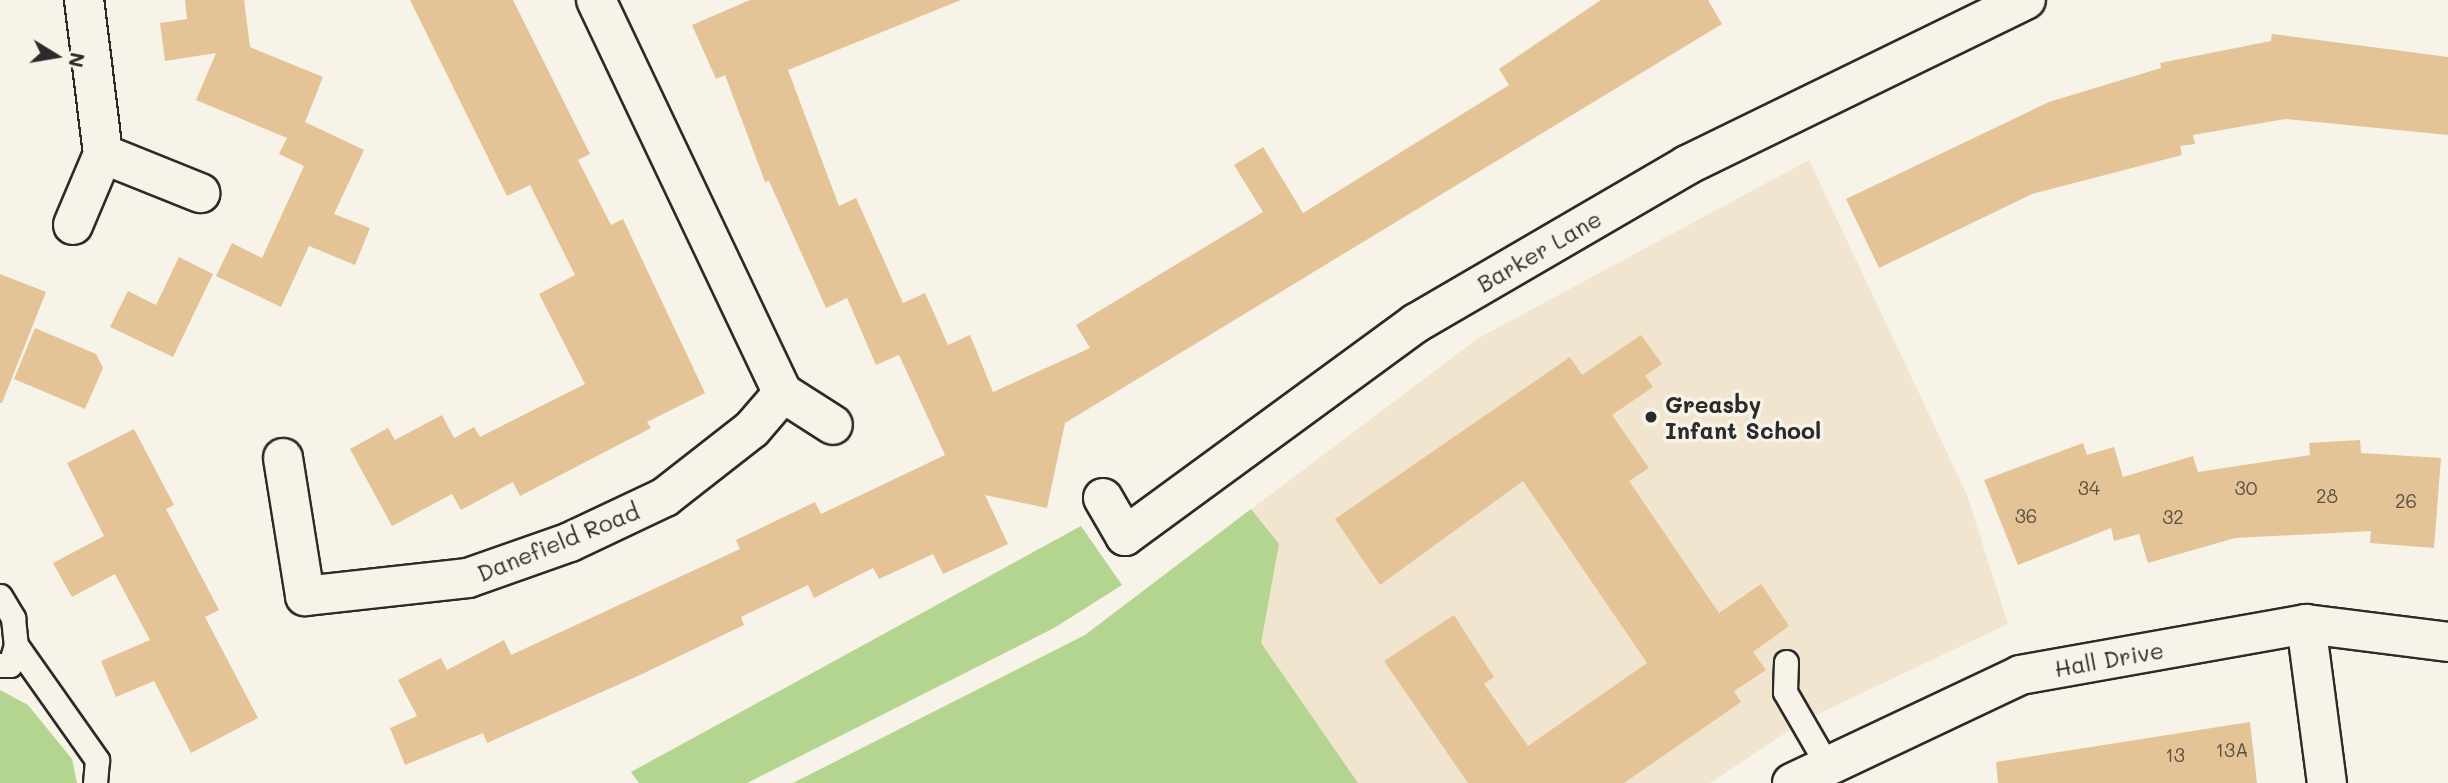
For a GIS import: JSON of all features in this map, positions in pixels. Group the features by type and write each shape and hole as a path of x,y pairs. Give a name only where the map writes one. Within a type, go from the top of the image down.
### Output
{"street":[{"path":"73,225 103,154 84,0"},
{"path":"596,0 783,393 833,425"},
{"name":"Barker Lane","path":"1103,498 1125,536 1416,323 1687,165 2026,0"},
{"path":"103,154 200,193"},
{"name":"Danefield Road","path":"283,458 305,596 468,578 570,542 665,497 752,429 783,393"},
{"path":"2306,624 2327,783"},
{"name":"Hall Drive","path":"1815,774 2020,675 2306,624 2448,642"}],"lane":[{"path":"0,596 13,618 16,645 10,664 0,665"},
{"path":"16,645 97,760 95,783"},
{"path":"1786,662 1785,692 1815,774"}],"shaded area":[{"name":"Greasby Infant School","path":"1809,160 1967,495 2008,624 1805,720 1710,783 793,783 1085,635 1477,339"}],"green space":[{"path":"1251,509 1279,544 1261,643 1358,783 793,783 1085,635"},
{"path":"1081,526 1122,585 1054,628 747,783 639,783 631,772"},
{"path":"0,690 28,705 72,759 77,783 0,783"}],"building":[{"path":"185,0 244,0 250,47 323,77 305,122 364,150 334,214 370,228 355,265 309,246 281,307 216,276 232,243 262,258 304,166 279,154 287,138 196,100 216,53 165,61 160,23 187,19"},
{"path":"410,0 513,0 590,154 578,160 611,225 623,219 705,393 647,422 651,428 520,496 513,482 461,510 452,494 392,526 350,449 388,428 395,440 442,415 454,438 474,427 480,437 585,384 539,294 575,275 530,185 507,196"},
{"path":"750,0 961,0 788,70 839,206 856,198 903,303 925,293 948,345 970,335 993,392 1090,348 1076,325 1263,212 1234,165 1263,147 1303,213 1509,85 1499,69 1601,0 1708,0 1722,24 1065,423 1047,508 985,495 1008,544 943,574 933,554 879,579 873,568 814,598 808,585 741,617 744,625 640,675 487,743 483,733 405,765 390,728 417,716 398,680 441,658 447,670 504,640 511,655 740,549 736,540 815,502 821,514 945,455 899,355 876,365 847,298 826,308 769,181 765,182 725,75 716,79 692,25"},
{"path":"2272,34 2448,57 2448,135 2285,119 2193,135 2195,144 2180,146 2182,155 2032,194 1879,268 1846,199 2049,102 2161,68 2160,63 2271,41"},
{"path":"179,257 213,274 173,357 110,327 128,291 156,305"},
{"path":"0,274 46,292 2,403 0,403"},
{"path":"35,328 96,354 103,368 85,409 14,379"},
{"path":"1641,335 1662,364 1645,376 1653,387 1612,415 1649,468 1629,481 1719,613 1761,584 1789,626 1753,652 1766,670 1734,691 1741,702 1624,783 1468,783 1384,661 1454,615 1494,677 1484,684 1528,746 1647,663 1523,481 1380,585 1335,519 1570,357 1582,375"},
{"path":"134,429 174,505 166,509 219,610 205,617 258,718 191,753 154,681 116,697 101,661 150,640 115,574 72,597 53,563 104,536 67,463"},
{"path":"2360,440 2361,453 2441,458 2434,548 2370,543 2371,531 2235,538 2148,563 2139,534 2114,541 2111,528 2018,565 1984,480 2083,443 2087,455 2114,447 2123,477 2193,456 2198,472 2310,455 2309,443"},
{"path":"2250,722 2257,783 1998,783 1996,762"}],"place":[{"name":"Greasby Infant School","path":"1651,417"}]}
